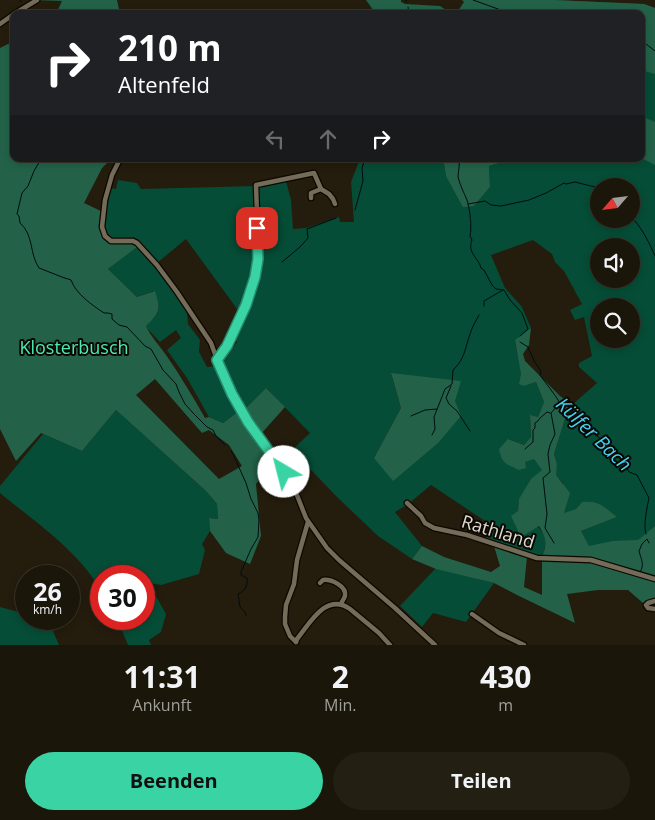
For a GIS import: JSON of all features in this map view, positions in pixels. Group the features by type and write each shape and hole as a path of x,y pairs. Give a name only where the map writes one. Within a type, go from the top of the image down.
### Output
{"street":[{"path":"21,10 37,0"},
{"path":"118,162 105,200 102,221 105,236 111,240 133,241 139,245 180,296 211,343 223,376 248,422 292,483 304,515 327,548 435,645"},
{"path":"217,360 227,346 246,305 256,273 258,243 256,185 314,173 321,189 329,194 335,204"},
{"path":"311,198 311,193 321,189"},
{"name":"Rathland","path":"407,503 421,516 425,523 434,528 467,535 537,558 591,560 655,579"},
{"path":"308,522 297,560 294,584 286,605 285,617 290,636 296,644 302,633 321,610 334,603 341,604 350,609 390,645"},
{"path":"320,582 331,580 343,588 345,593 341,604"},
{"path":"655,602 646,605 648,608 655,609"},
{"path":"472,614 499,633 524,645"}],"green space":[{"path":"33,0 117,0 119,10 58,10 62,1"},
{"path":"366,0 401,0 405,4 440,6 446,10 373,10"},
{"path":"462,0 553,0 644,4 655,8 655,74 645,71 645,10 459,10 464,2"},
{"path":"466,0 553,0 644,4 655,8 655,526 638,541 612,541 589,547 581,531 617,517 582,502 576,509 563,514 563,483 555,475 557,464 554,454 570,403 572,405 597,383 579,367 579,363 592,356 590,348 640,348 640,298 590,298 590,346 584,317 575,320 570,310 582,304 564,271 555,262 552,254 533,240 491,255 505,288 522,307 531,328 515,341 524,386 536,382 544,402 538,417 530,416 531,437 524,445 509,439 525,462 534,458 543,471 519,499 518,511 531,520 544,536 544,550 541,558 485,540 491,525 431,485 407,505 395,512 422,546 412,559 378,536 292,450 310,433 266,388 244,410 221,365 237,342 234,336 243,317 186,239 157,263 139,243 111,240 104,231 104,218 110,188 116,189 118,180 137,183 141,189 259,186 286,181 291,200 293,229 306,228 339,217 340,222 354,222 351,182 359,162 444,162 446,176 474,206 490,187 489,166 500,162 645,162 645,160 651,163 645,158 645,10 459,10","holes":["391,374 438,443 374,458 401,408"]},
{"name":"Klosterbusch","path":"10,43 10,162 108,162 102,168 84,203 103,212 101,228 110,241 133,243 137,247 108,269 137,297 155,291 158,311 146,326 176,370 205,418 209,417 223,423 239,411 251,431 275,461 256,484 261,536 250,564 226,553 210,531 209,518 218,519 217,504 206,491 116,410 82,451 41,433 16,461 0,429 0,48","holes":["155,379 202,433 209,430 229,445 242,466 219,479 136,395"]},
{"path":"645,118 655,122 655,165 645,160"},
{"path":"444,162 502,162 489,166 490,187 474,206 463,207 446,176"},
{"path":"136,244 179,298 187,312 188,324 200,340 199,352 207,367 218,366 239,411 223,423 209,417 187,378 167,350 181,338 176,330 160,342 145,326 154,318 158,311 158,303 154,291 137,297 108,269 136,247"},
{"path":"531,328 529,345 523,354 525,361 560,396 570,403 554,454 557,464 556,475 570,493 564,513 576,509 582,502 593,502 601,505 617,517 581,531 589,546 612,541 638,540 655,526 655,599 643,603 628,590 598,590 567,594 575,623 494,583 436,569 412,559 422,546 444,557 491,572 500,566 494,546 527,557 524,587 542,595 541,558 545,545 543,534 539,526 521,537 511,516 518,511 519,499 531,479 542,470 534,459 525,462 526,468 519,470 503,461 499,449 508,439 524,445 531,437 530,415 538,417 544,402 536,382 524,386 519,384 521,374 515,340"},
{"path":"391,373 461,381 455,401 461,416 438,443 393,481 374,458 401,408"},
{"path":"266,388 285,407 260,435 244,410"},
{"path":"116,410 206,491 217,504 218,519 209,518 210,531 202,544 205,550 199,574 161,585 155,584 155,565 90,565 90,574 69,550 0,493 0,486 43,434 82,451"},
{"path":"436,568 494,583 466,622 433,613 422,627 400,606"},
{"path":"155,594 166,614 161,632 149,640 151,645 128,645 122,630 155,630"},
{"path":"0,607 15,611 15,630 52,630 59,645 0,645"}],"waterway":[{"path":"473,0 501,10"},
{"path":"645,43 655,51"},
{"path":"39,162 28,186 22,193 17,214 30,239 39,268 71,280 85,299 104,313 112,314 112,319 119,325 127,327 145,346 151,349 163,370 176,384 185,404 207,427 213,430 225,445"},
{"path":"355,210 363,181 362,168 364,162"},
{"name":"Külfer Bach","path":"459,162 458,177 469,208 472,252 492,285 496,289 504,290 522,313 528,329 520,336"},
{"path":"468,204 485,201 491,205 501,206 529,200 564,183 575,182 590,186"},
{"path":"282,262 308,238 307,229 336,218"},
{"path":"640,228 655,256"},
{"path":"484,306 484,301 503,290"},
{"path":"432,435 435,429 434,417 445,389 452,384 453,370 462,357 479,315"},
{"name":"Külfer Bach","path":"520,342 528,347 541,371 540,375 560,403 570,407 579,420 621,458 629,472 637,475 649,498 645,521 646,534"},
{"path":"451,386 446,398 470,431"},
{"path":"554,543 545,528 547,514 543,478 550,472 548,454 555,434 551,413 559,404"},
{"path":"411,416 425,410 437,409"},
{"path":"525,449 533,442 535,423 547,412 550,413"},
{"path":"231,451 246,483 259,520 258,537 241,572 241,575 247,578 246,586 238,594 240,607 246,616"},
{"name":"Külfer Bach","path":"640,572 642,559 639,551 647,539 649,543"}],"route":[{"path":"257,228 258,259 255,277 246,305 227,346 217,360 232,394 248,422 284,472"}]}
